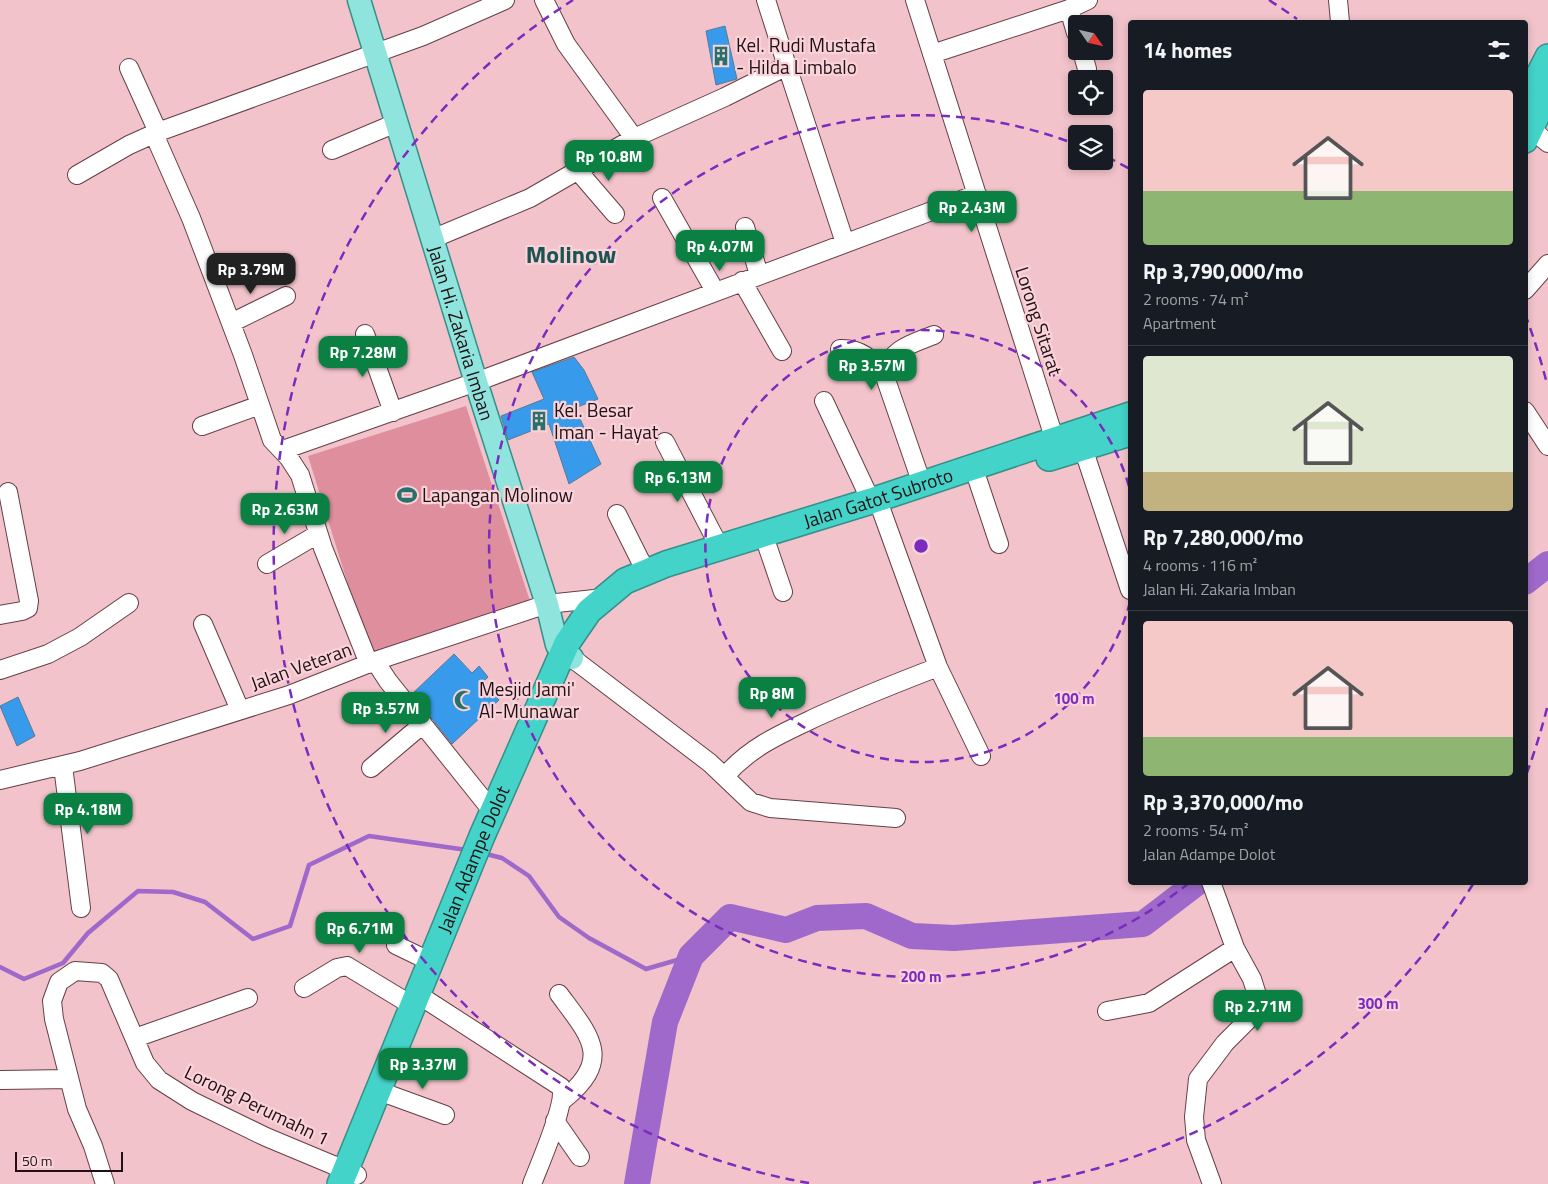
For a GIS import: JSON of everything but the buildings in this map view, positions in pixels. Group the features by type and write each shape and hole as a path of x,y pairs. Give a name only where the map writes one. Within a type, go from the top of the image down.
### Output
{"highway":[{"path":"1528,96 1548,57"},
{"path":"1534,137 1548,92"},
{"name":"Jalan Gatot Subroto","path":"624,588 708,557 877,506 978,481 1066,448 1128,416"},
{"name":"Jalan Gatot Subroto","path":"708,557 768,548 877,506 922,484 1128,433"},
{"name":"Jalan Adampe Dolot","path":"488,839 493,812 568,655 624,588"},
{"name":"Jalan Adampe Dolot","path":"349,1178 488,839 568,655"},
{"name":"Jalan Adampe Dolot","path":"349,1178 390,1095 421,1004 431,962 478,863"}],"main road":[{"name":"Jalan Hi. Zakaria Imban","path":"359,0 476,382 548,604 558,645 568,655"}],"street":[{"path":"77,175 129,145 156,133 374,52 424,36 482,5 505,0"},
{"path":"544,0 566,44 634,138"},
{"path":"766,0 845,243"},
{"name":"Lorong Sitarat","path":"915,0 977,194 1066,448 1128,586"},
{"path":"932,54 1069,9 1088,0"},
{"path":"1338,0 1340,20"},
{"path":"1069,9 1071,15"},
{"path":"1084,60 1087,69"},
{"path":"432,239 530,198 634,138 725,97 787,66"},
{"path":"129,68 191,218 231,323 272,440 283,450 300,475 318,534 372,662 493,812"},
{"path":"332,150 396,123"},
{"path":"578,170 615,214"},
{"path":"283,450 476,382 977,194"},
{"path":"662,198 715,291"},
{"path":"745,227 759,275"},
{"path":"1528,287 1548,264"},
{"path":"742,281 782,351"},
{"path":"231,323 286,296"},
{"path":"365,334 392,412"},
{"path":"884,374 887,362 895,353 934,335"},
{"path":"840,349 850,348 863,353 874,361 884,374 922,484"},
{"path":"824,401 877,506 938,667 981,756"},
{"path":"202,426 260,405"},
{"path":"1528,416 1548,446"},
{"path":"665,442 708,557"},
{"path":"978,481 999,544"},
{"path":"0,615 28,608 8,492"},
{"path":"618,514 624,588"},
{"path":"267,564 318,534"},
{"path":"768,548 783,592"},
{"name":"Jalan Veteran","path":"1,778 63,766 289,695 372,662 548,604 624,588"},
{"path":"0,670 48,654 80,637 129,603"},
{"path":"203,624 240,710"},
{"path":"568,655 725,776 751,802 762,807 896,818"},
{"path":"725,776 743,757 768,739 847,703 938,667"},
{"path":"371,768 423,724"},
{"path":"63,766 81,908"},
{"path":"1212,885 1236,948 1252,979 1258,998 1256,1008 1250,1018 1225,1043 1198,1079 1194,1117 1196,1140 1212,1184"},
{"path":"396,945 431,962"},
{"path":"1107,1011 1149,1003 1236,948"},
{"path":"304,988 337,968 347,966 421,1004 561,1087 563,1100"},
{"name":"Lorong Perumahn 1","path":"105,1184 99,1163 83,1125 54,1019 52,1001 59,982 75,971 92,970 102,973 109,979 145,1063 160,1080 192,1101 349,1178"},
{"path":"532,1184 563,1100 576,1089 592,1062 594,1047 589,1035 559,994"},
{"path":"135,1038 248,998"},
{"path":"0,1080 69,1079"},
{"path":"390,1095 445,1115"},
{"path":"555,1121 580,1157"}],"shaded area":[{"name":"Lapangan Molinow","path":"466,406 530,601 370,655 308,456"}],"waterway":[{"path":"1528,580 1548,564"},
{"path":"0,967 24,979 63,963 88,933 138,891 173,892 205,902 253,939 290,926 309,865 369,836 467,850"},
{"path":"482,853 502,858 529,876 559,917 589,938 646,969 691,956"},
{"path":"637,1184 665,1022 691,956 730,917 786,930 817,918 866,916 912,936 954,938 1143,924 1194,885"}],"place":[{"name":"Kel. Rudi Mustafa - Hilda Limbalo","path":"721,56"},
{"name":"Kel. Besar Iman - Hayat","path":"539,421"},
{"name":"Lapangan Molinow","path":"407,495"},
{"name":"Mesjid Jami' Al-Munawar","path":"464,700"}],"district":[{"name":"Molinow","path":"571,255"}]}
